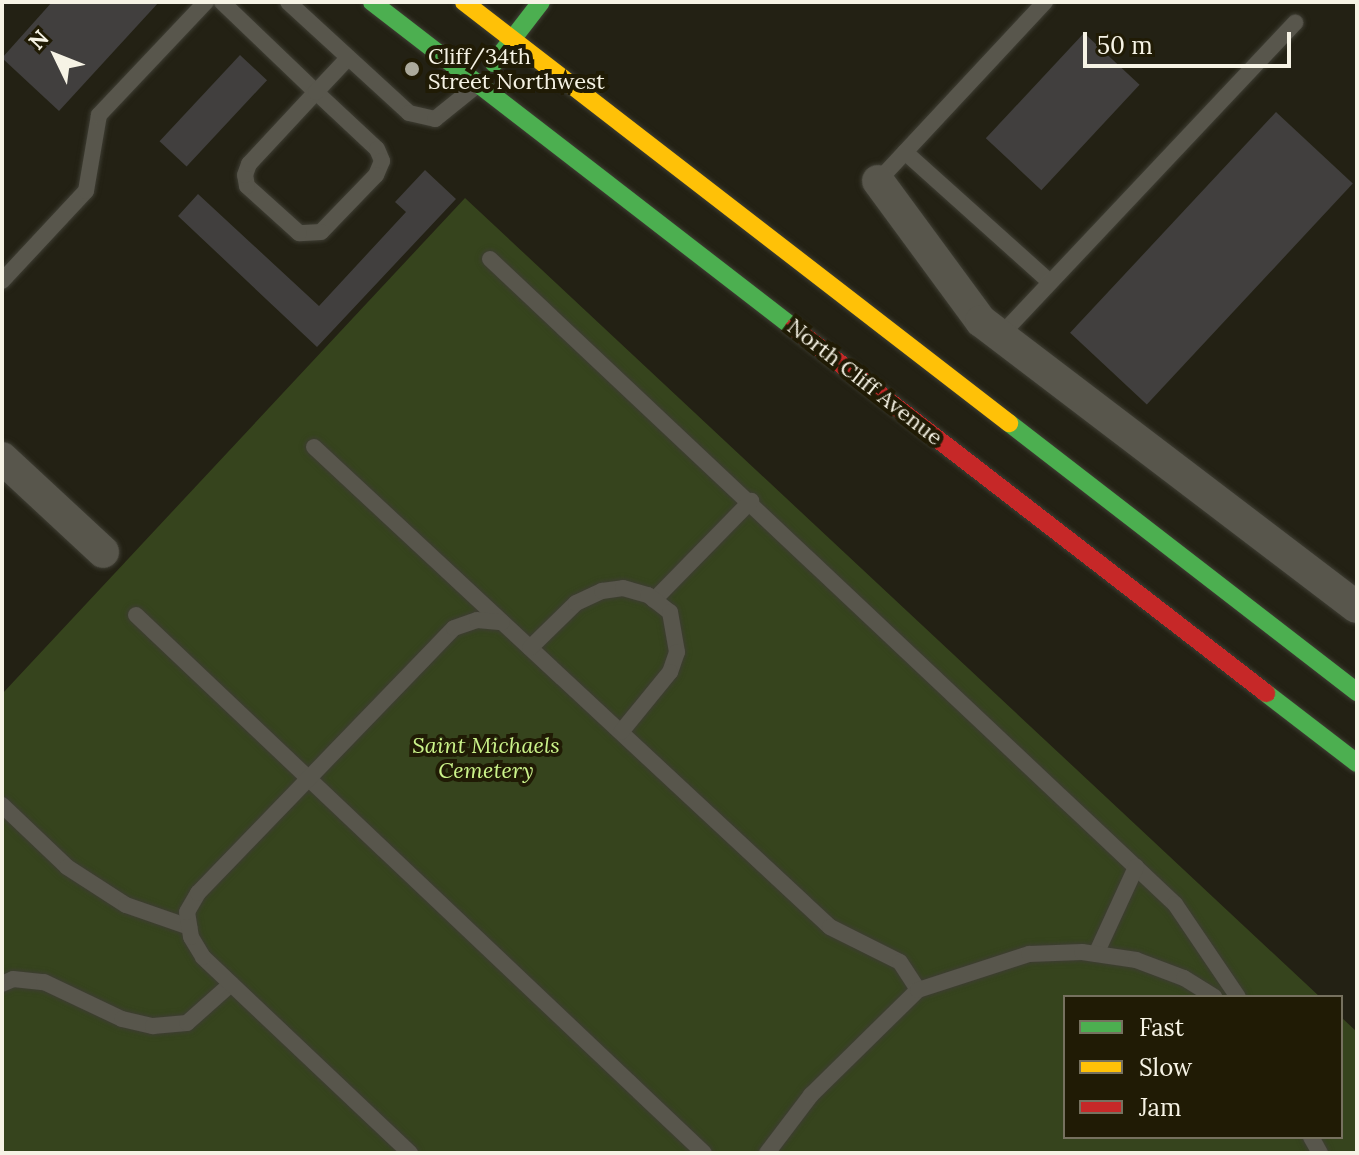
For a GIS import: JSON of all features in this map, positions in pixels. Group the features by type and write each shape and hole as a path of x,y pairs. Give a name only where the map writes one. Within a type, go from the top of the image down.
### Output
{"main road":[{"name":"North Cliff Avenue","path":"372,2 1357,763"},
{"path":"464,2 1357,692"},
{"path":"477,85 541,2"}],"street":[{"path":"878,181 956,294 999,337 1357,607"},
{"path":"2,458 103,552"}],"lane":[{"path":"2,281 86,191 99,115 206,2"},
{"path":"222,2 316,92 377,149 382,161 376,175 321,232 310,236 299,233 247,186 245,175 316,92 348,58"},
{"path":"288,2 392,101 421,118 448,112 477,85"},
{"path":"878,181 1045,2"},
{"path":"999,337 1295,23"},
{"path":"905,152 1050,282"},
{"path":"490,259 751,501 1136,867 1184,916 1237,995"},
{"path":"314,447 830,927 900,962 918,990"},
{"path":"654,600 751,501"},
{"path":"530,648 576,603 602,591 623,588 654,600 670,612 677,652 670,672 621,732"},
{"path":"136,615 704,1153"},
{"path":"410,1153 203,957 189,927 187,912 198,893 454,628 477,620 502,622"},
{"path":"2,805 67,867 126,905 189,927"},
{"path":"1096,954 1136,867"},
{"path":"767,1153 811,1095 918,990 1029,954 1096,954 1136,960 1184,978 1212,995"},
{"path":"2,984 13,979 44,982 122,1019 153,1026 187,1023 231,984"}],"green space":[{"name":"Saint Michaels Cemetery","path":"465,198 1318,995 1063,995 1063,1139 1343,1139 1343,1019 1357,1032 1357,1153 2,1153 2,694"}],"building":[{"path":"52,2 159,2 59,111 2,58"},
{"path":"1084,33 1140,85 1041,190 986,138"},
{"path":"240,55 267,80 187,167 160,141"},
{"path":"1276,112 1353,184 1147,404 1070,333"},
{"path":"425,170 456,199 317,347 178,216 198,194 319,306 406,212 395,202"}],"traffic: fast":[{"path":"372,2 794,328"},
{"path":"494,63 541,2"},
{"path":"1009,423 1357,692"},
{"path":"1266,693 1357,763"}],"traffic: slow":[{"path":"464,2 1009,423"}],"traffic: jam":[{"path":"794,328 1266,693"}],"place":[{"name":"Cliff/34th Street Northwest","path":"412,69"}]}
